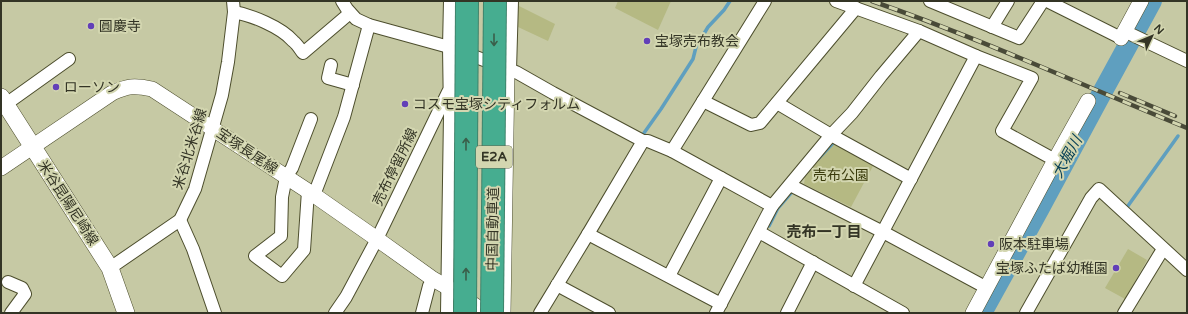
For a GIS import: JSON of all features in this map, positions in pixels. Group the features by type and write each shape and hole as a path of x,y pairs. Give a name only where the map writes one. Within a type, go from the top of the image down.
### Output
{"highway":[{"name":"中国自動車道","path":"465,313 467,1"},
{"name":"中国自動車道","path":"492,313 495,1"}],"main road":[{"name":"米谷昆陽尼崎線","path":"3,101 110,268 126,313"}],"street":[{"path":"343,1 350,13 356,19 369,25 449,47 510,70 643,141 648,141 672,151 772,206"},
{"name":"売布停留所線","path":"335,313 346,297 377,239 450,89 450,1"},
{"path":"506,313 512,1"},
{"path":"672,151 765,1"},
{"path":"836,1 919,31 1032,78 1002,131 1055,160"},
{"path":"992,27 1008,1"},
{"path":"937,2 1019,38 1043,1"},
{"path":"1047,1 1187,61"},
{"path":"1128,35 1141,1"},
{"path":"231,4 245,14 267,23 293,40 303,53 350,13"},
{"name":"米谷北米谷線","path":"110,268 180,220 195,189 222,95 228,62 231,4"},
{"path":"704,101 751,125 760,123 856,8"},
{"path":"311,119 292,168 286,177 282,197 281,236 256,256 282,276 304,250 311,193 344,117 369,25"},
{"path":"588,234 669,276 718,309 772,206 831,135 852,113 919,31"},
{"path":"854,286 976,56"},
{"path":"3,101 69,59"},
{"path":"331,65 328,78 353,85"},
{"name":"宝塚長尾線","path":"1,168 112,93 128,87 141,86 152,89 311,193 433,279 486,313"},
{"path":"447,313 450,89"},
{"path":"973,313 1088,101"},
{"path":"777,103 911,179"},
{"path":"540,313 643,141"},
{"path":"669,276 721,178"},
{"path":"790,185 883,232 987,288"},
{"path":"1026,313 1091,198 1099,189 1187,270"},
{"path":"180,220 193,249 215,313"},
{"path":"759,232 903,313"},
{"path":"1124,313 1163,249"},
{"path":"786,313 813,262"},
{"path":"422,313 429,286 433,279"},
{"path":"8,282 22,288 25,294 11,313"},
{"path":"557,285 609,313"}],"green space":[{"path":"618,1 671,1 658,30 615,8"},
{"path":"517,5 555,24 548,41 518,27"},
{"name":"売布公園","path":"833,144 873,166 851,207 804,184 805,177"},
{"path":"1128,249 1147,260 1125,299 1105,288"}],"waterway":[{"path":"644,133 693,59 696,47 708,27 724,10 730,1"},
{"name":"大堀川","path":"982,313 1152,1"},
{"path":"1125,210 1178,136"},
{"path":"818,159 835,141"},
{"path":"769,226 778,208 791,193"}],"railway":[{"path":"872,1 952,30 1187,128"},
{"path":"1120,93 1175,116"}],"place":[{"name":"圓慶寺","path":"91,26"},
{"name":"宝塚売布教会","path":"647,41"},
{"name":"ローソン","path":"56,87"},
{"name":"コスモ宝塚シティフォルム","path":"405,104"},
{"name":"阪本駐車場","path":"991,244"},
{"name":"宝塚ふたば幼稚園","path":"1116,268"}],"district":[{"name":"売布一丁目","path":"824,232"}]}
